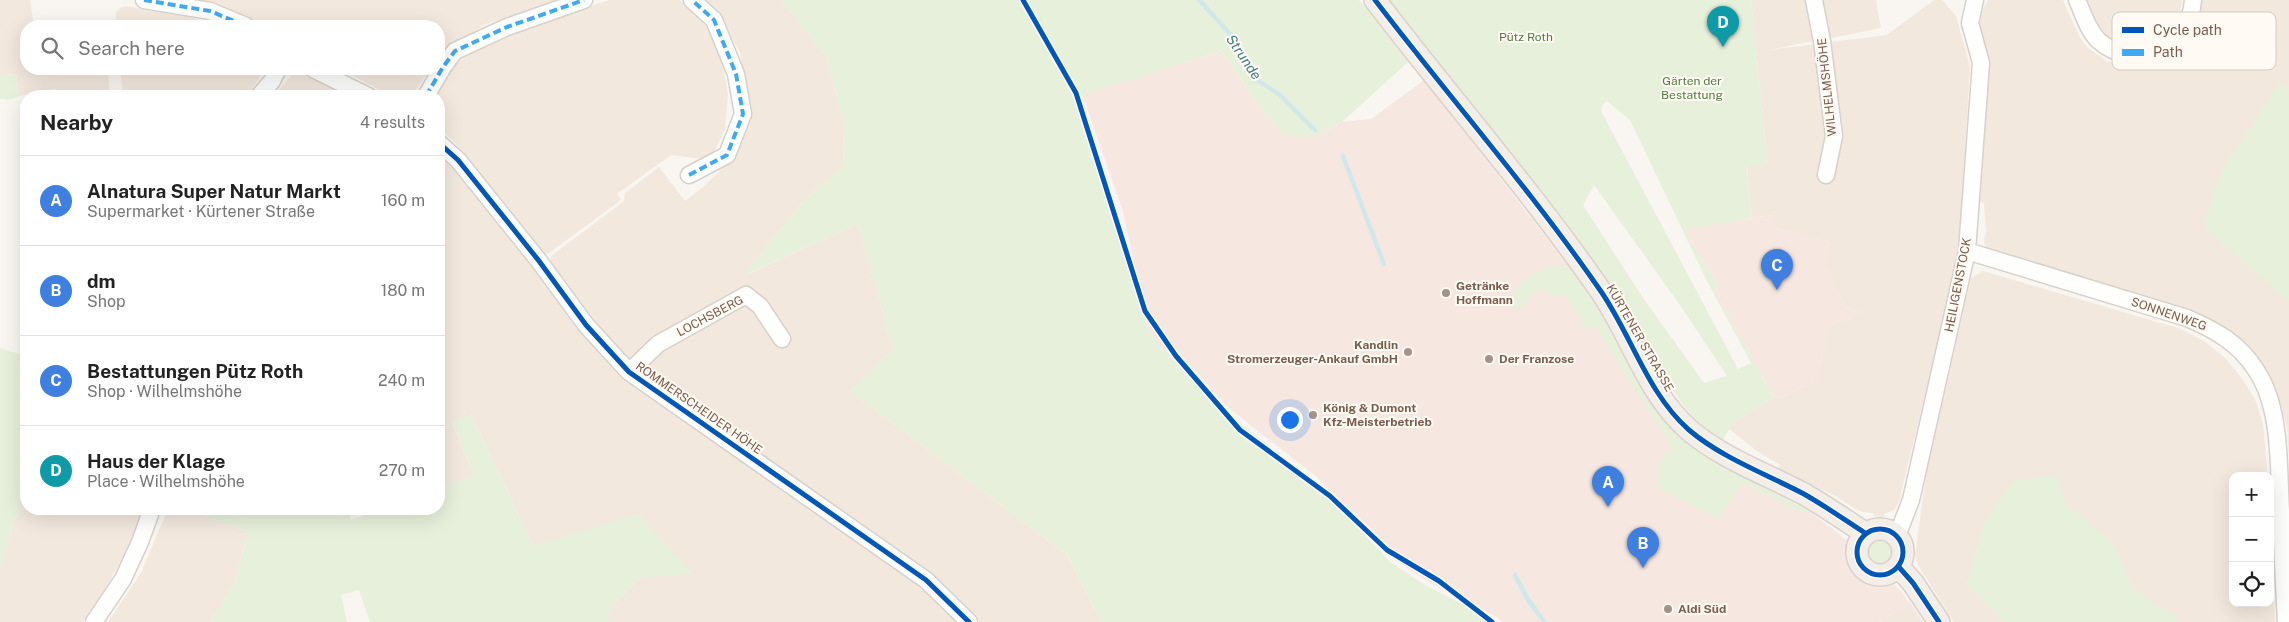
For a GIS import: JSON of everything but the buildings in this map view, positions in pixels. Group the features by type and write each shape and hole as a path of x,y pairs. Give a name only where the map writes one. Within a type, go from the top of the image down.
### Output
{"main road":[{"name":"KÜRTENER STRASSE","path":"1375,0 1427,68 1557,229 1602,292 1637,357 1679,419 1704,441 1807,496 1865,533"},
{"path":"1881,528 1890,530 1897,536 1903,552 1898,566 1891,572 1882,575 1872,574 1862,567 1857,558 1856,550 1865,533 1881,528"},
{"path":"1898,566 1913,583 1939,622"}],"street":[{"path":"144,0 210,11 232,20"},
{"path":"445,64 455,51 507,27 584,0"},
{"path":"690,175 727,155 743,114 736,74 714,20 692,0"},
{"name":"WILHELMSHÖHE","path":"1814,0 1822,41 1834,136 1826,174"},
{"path":"2077,0 2097,39 2112,49"},
{"name":"HEILIGENSTOCK","path":"1897,536 1911,500 1967,251 1981,63 1970,23 1970,2"},
{"path":"264,90 275,75"},
{"path":"325,75 356,90"},
{"path":"429,90 438,75"},
{"name":"ROMMERSCHEIDER HÖHE","path":"445,148 458,160 534,254 586,324 629,372 926,580 969,622"},
{"name":"SONNENWEG","path":"1967,251 2187,318 2216,330 2248,358 2265,386 2278,446 2286,622"},
{"name":"LOCHSBERG","path":"629,372 658,344 746,295 760,306 782,339"},
{"path":"94,622 122,579 140,542 150,515"}],"shaded area":[{"path":"0,0 30,0 33,20 20,20 20,75 108,75 110,90 20,90 19,96 16,74 0,75"},
{"path":"188,0 558,0 483,25 445,54 445,20 251,20 222,7"},
{"path":"609,0 680,0 700,18 710,33 723,66 728,95 725,129 713,154 702,159 671,155 617,194 621,200 549,253 544,254 456,144 445,133 445,90 437,90 453,68 465,57 496,39"},
{"path":"706,0 781,0 825,55 844,122 843,167 806,198 747,270 748,274 858,224 893,350 850,391 1067,555 1101,622 980,622 952,594 645,375 622,356 550,263 551,256 624,201 625,193 659,167 685,201 702,188 736,155 749,112 740,52 717,14"},
{"path":"1751,0 1805,0 1813,41 1769,50 1887,35 1934,0 1942,0 1956,16 1970,67 1960,230 1952,284 1899,501 1894,510 1884,514 1884,517 1874,516 1873,513 1863,512 1854,508 1837,497 1778,468 1780,465 1757,451 1729,429 1732,423 1774,397 1781,398 1820,379 1820,365 1830,326 1865,313 1845,306 1825,264 1832,243 1774,227 1772,215 1752,218 1747,166 1768,165"},
{"path":"1823,0 1876,0 1881,28 1830,38"},
{"path":"1988,0 2063,0 2079,36 2086,46 2106,61 2112,62 2112,70 2276,70 2276,12 2199,12 2200,0 2289,0 2289,458 2287,428 2281,404 2273,386 2265,371 2224,328 2186,309 1988,251 1984,243 1986,231 1984,203 1980,202 1987,78 1979,27 1983,9"},
{"path":"2085,0 2182,0 2180,12 2112,12 2112,42 2100,33"},
{"path":"126,6 199,20 116,20 116,12"},
{"path":"1221,51 1262,110 1281,132 1322,133 1342,122 1371,119 1424,80 1598,304 1639,381 1684,439 1701,453 1809,511 1837,532 1902,592 1909,603 1879,622 1547,622 1529,596 1516,572 1512,575 1527,603 1542,622 1502,622 1497,617 1427,581 1393,559 1318,478 1225,405 1177,350 1166,355 1148,329 1123,211 1082,94"},
{"path":"121,75 261,75 251,90 122,90"},
{"path":"292,75 313,75 344,90 278,90"},
{"path":"352,75 427,75 415,90 379,90"},
{"path":"445,158 617,373 641,392 916,583 961,622 606,622 615,603 640,578 533,546 472,415 452,422 474,476 445,486"},
{"path":"1773,215 1774,227 1833,243 1825,264 1845,306 1866,313 1830,326 1820,365 1820,379 1781,398 1774,397 1714,290 1718,284 1683,229"},
{"path":"1983,271 2181,329 2204,341 2224,357 2241,377 2255,399 2263,424 2268,472 2229,472 2229,607 2274,607 2274,601 2275,622 1954,622 1918,565 1915,555 1926,476 1971,278"},
{"path":"20,505 20,515 142,515 127,550 110,580 112,581 82,622 0,622 0,567"},
{"path":"165,515 206,515 248,532 233,585 210,622 108,622 141,573"},
{"path":"1910,602 1923,622 1879,622"}],"green space":[{"path":"781,0 1359,0 1408,62 1342,122 1322,133 1303,138 1281,132 1262,110 1221,51 1082,95 1148,329 1166,354 1172,352 1222,409 1315,481 1317,483 1316,492 1320,495 1327,494 1390,562 1425,585 1472,609 1486,622 1101,622 1067,555 850,391 893,350 858,224 747,274 747,270 806,198 843,167 844,122 825,55"},
{"name":"Gärten der Bestattung","path":"1386,0 1751,0 1768,165 1747,167 1752,218 1684,230 1718,284 1714,290 1774,397 1732,423 1723,441 1701,426 1687,410 1656,367 1615,292","holes":["1607,101 1630,120 1705,277 1751,363 1738,369 1601,111 1602,105","1594,185 1680,305 1727,376 1704,383 1641,295 1583,205"]},
{"path":"16,74 19,96 8,100 0,99 0,75"},
{"path":"2278,85 2289,87 2289,303 2204,227 2219,174"},
{"path":"1554,265 1570,268 1598,304 1639,381 1684,439 1701,453 1809,511 1796,511 1742,482 1718,519 1660,489 1659,466 1664,457 1673,449 1595,326 1587,330 1565,295 1551,295 1542,289 1530,295 1527,307 1514,308 1510,302 1515,289 1520,283 1533,274"},
{"path":"0,348 20,354 20,505 0,567"},
{"path":"472,415 533,546 639,514 693,574 640,578 615,603 606,622 370,622 359,590 341,595 347,622 210,622 233,585 248,532 206,515 350,515 351,520 365,515 445,515 445,486 474,476 452,421"},
{"path":"2056,475 2067,505 2113,542 2133,588 2177,618 2177,622 2005,622 1966,583 1985,521 2013,481"},
{"path":"1880,540 1885,541 1891,547 1891,557 1885,563 1880,564 1875,563 1869,557 1868,552 1869,547 1875,541"}],"water":[{"path":"1516,572 1529,596 1547,622 1542,622 1527,603 1512,575"}],"waterway":[{"name":"Strunde","path":"1199,0 1234,38 1259,81 1280,95 1315,130"},
{"name":"Strunde","path":"1343,156 1384,264"}],"marked path":[{"path":"144,0 210,11 232,20"},
{"path":"445,64 455,51 507,27 584,0"},
{"path":"689,175 727,155 743,114 736,74 714,20 692,0"},
{"path":"430,90 438,75"}],"cycle path":[{"path":"1023,0 1076,93 1145,311 1176,356 1240,430 1330,496 1387,550 1439,581 1492,622"},
{"path":"1375,0 1518,179 1600,290 1651,381 1674,415 1689,430 1716,449 1804,494 1865,533"},
{"path":"445,148 458,160 539,261 586,325 629,372 926,580 969,622"},
{"path":"1885,529 1897,535 1902,543 1903,552 1902,561 1897,569 1889,574 1875,575 1863,569 1858,561 1857,547 1863,535 1871,530 1885,529"},
{"path":"1898,566 1913,583 1939,622"}],"place":[{"name":"Haus der Klage","path":"1723,47"},
{"name":"Bestattungen Pütz Roth","path":"1777,290"},
{"name":"Getränke Hoffmann","path":"1446,293"},
{"name":"Kandlin Stromerzeuger-Ankauf GmbH","path":"1408,352"},
{"name":"Der Franzose","path":"1489,359"},
{"name":"König & Dumont Kfz-Meisterbetrieb","path":"1313,415"},
{"name":"Alnatura Super Natur Markt","path":"1608,507"},
{"name":"dm","path":"1643,568"},
{"name":"Aldi Süd","path":"1668,609"}],"park label":[{"name":"Pütz Roth","path":"1526,37"}]}
